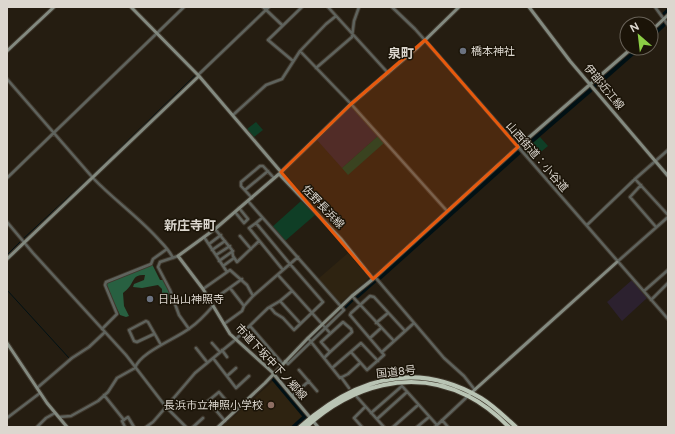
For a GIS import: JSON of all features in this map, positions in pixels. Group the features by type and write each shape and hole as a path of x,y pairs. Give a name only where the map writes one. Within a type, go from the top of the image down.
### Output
{"highway":[{"name":"国道8号","path":"300,427 332,402 367,384 392,379 420,378 439,381 471,393 489,404 516,427"},
{"name":"国道8号","path":"471,393 509,427"},
{"name":"国道8号","path":"306,427 312,419"}],"street":[{"path":"7,51 54,7"},
{"path":"131,7 197,75 233,115 280,173"},
{"path":"7,178 184,7"},
{"path":"263,7 282,25"},
{"path":"7,259 269,7"},
{"path":"293,61 268,40 302,7"},
{"path":"328,7 388,73"},
{"path":"316,68 353,35 354,21 359,7"},
{"name":"山西街道：小谷道","path":"392,7 425,40 668,319"},
{"path":"189,329 179,315 170,290 158,267 160,262 178,256 215,229 252,198 351,104 425,40 459,7"},
{"name":"伊部近江線","path":"528,7 558,46 668,176"},
{"path":"655,7 668,25"},
{"path":"659,24 668,14"},
{"path":"233,115 266,85 282,79 300,51 326,24 336,16"},
{"path":"300,51 351,104 447,211"},
{"path":"218,427 324,326 352,296 374,278 518,147 623,56"},
{"path":"7,80 103,189 147,226 173,258"},
{"path":"587,225 668,150"},
{"path":"252,198 241,186 241,182 260,166 263,166 274,178"},
{"path":"245,190 268,171"},
{"name":"佐野長浜線","path":"280,173 341,239 374,278"},
{"path":"371,413 400,387 403,387 436,426 668,216 635,179"},
{"path":"641,185 630,196 656,227"},
{"path":"248,201 342,308"},
{"path":"235,212 244,223 248,219 239,208"},
{"path":"262,218 249,228 283,270"},
{"path":"7,222 135,366 166,407 186,427"},
{"path":"256,223 324,302 294,330 270,307"},
{"path":"215,229 230,246 237,262 259,241"},
{"path":"209,244 221,235"},
{"path":"240,236 251,249"},
{"path":"204,237 227,272"},
{"path":"212,250 225,241"},
{"path":"216,256 230,246"},
{"path":"102,328 118,314 105,285 106,282 151,264 153,259 167,249"},
{"path":"219,261 232,251"},
{"name":"市道下坂中下ノ郷線","path":"178,256 203,290 235,340 273,375 318,427"},
{"path":"224,324 242,311 244,306 253,296 298,257"},
{"path":"223,266 234,258"},
{"path":"203,290 230,270 242,279 253,296"},
{"path":"644,291 668,270"},
{"path":"278,275 330,333"},
{"path":"374,278 444,358 464,376 471,393"},
{"path":"210,302 242,279"},
{"path":"651,300 668,283"},
{"path":"230,288 244,306"},
{"path":"146,427 153,422 190,377 235,340 268,308 280,301 292,291"},
{"path":"352,296 394,342"},
{"path":"351,352 368,370 384,357 382,352 350,315 370,296 372,296 405,331"},
{"path":"280,301 300,323"},
{"path":"59,417 72,416 98,401 117,378 132,371 141,358 189,329 213,306"},
{"path":"376,323 388,313"},
{"path":"154,334 137,342 134,341 129,330 146,321 161,345"},
{"path":"324,358 352,331 343,322 321,342 330,352"},
{"path":"382,352 414,323"},
{"path":"250,326 285,363"},
{"path":"370,338 381,328"},
{"path":"37,388 72,358 89,347 105,332"},
{"path":"309,340 349,388"},
{"path":"7,343 40,393 67,427"},
{"path":"332,368 361,343 378,361"},
{"path":"212,344 227,356"},
{"path":"196,348 207,362"},
{"path":"213,358 236,388 249,376"},
{"path":"341,377 348,374 360,363"},
{"path":"227,376 236,368"},
{"path":"299,370 317,391"},
{"path":"292,396 309,381"},
{"path":"225,421 208,401 219,392 235,410"},
{"path":"377,419 407,392"},
{"path":"7,418 40,393"},
{"path":"104,395 124,420 122,422 125,427"},
{"path":"357,397 384,427"},
{"path":"393,427 418,405"},
{"path":"362,427 354,418 366,407"},
{"path":"36,427 46,418 55,413"},
{"path":"417,427 429,417"},
{"path":"124,420 128,418 134,427"},
{"path":"193,427 203,418"},
{"path":"442,420 448,427"}],"highlighted area":[{"path":"425,40 518,147 373,279 281,172 351,104"}],"shaded area":[{"path":"351,107 378,136 342,168 317,140"},
{"path":"348,253 368,276 368,279 339,304 318,279"},
{"path":"632,280 647,298 622,321 607,302"},
{"name":"長浜市立神照小学校","path":"273,381 304,416 293,427 222,427"}],"green space":[{"path":"256,122 263,130 254,137 247,129"},
{"path":"378,136 384,143 348,175 342,168"},
{"path":"540,137 548,146 531,160 523,151"},
{"path":"301,201 315,215 285,241 272,227"},
{"path":"152,264 160,280 164,280 169,292 169,299 167,301 162,299 162,289 158,285 142,288 133,287 134,284 144,280 145,275 139,275 136,276 123,293 124,306 129,316 126,317 120,315 106,286 107,283"}],"waterway":[{"path":"92,175 266,7"},
{"path":"664,15 668,11"},
{"path":"659,29 664,24"},
{"path":"596,85 629,56"},
{"path":"524,147 590,90"},
{"path":"379,278 518,153"},
{"path":"23,239 90,177"},
{"path":"7,255 21,241"},
{"path":"357,296 374,281"},
{"path":"7,290 69,358"},
{"path":"338,313 351,300"},
{"path":"288,362 322,328"},
{"path":"274,379 305,416 294,427"}],"place":[{"name":"橋本神社","path":"463,51"},
{"name":"日出山神照寺","path":"150,299"},
{"name":"長浜市立神照小学校","path":"271,405"}],"district":[{"name":"泉町","path":"401,53"},
{"name":"新庄寺町","path":"190,225"}]}
